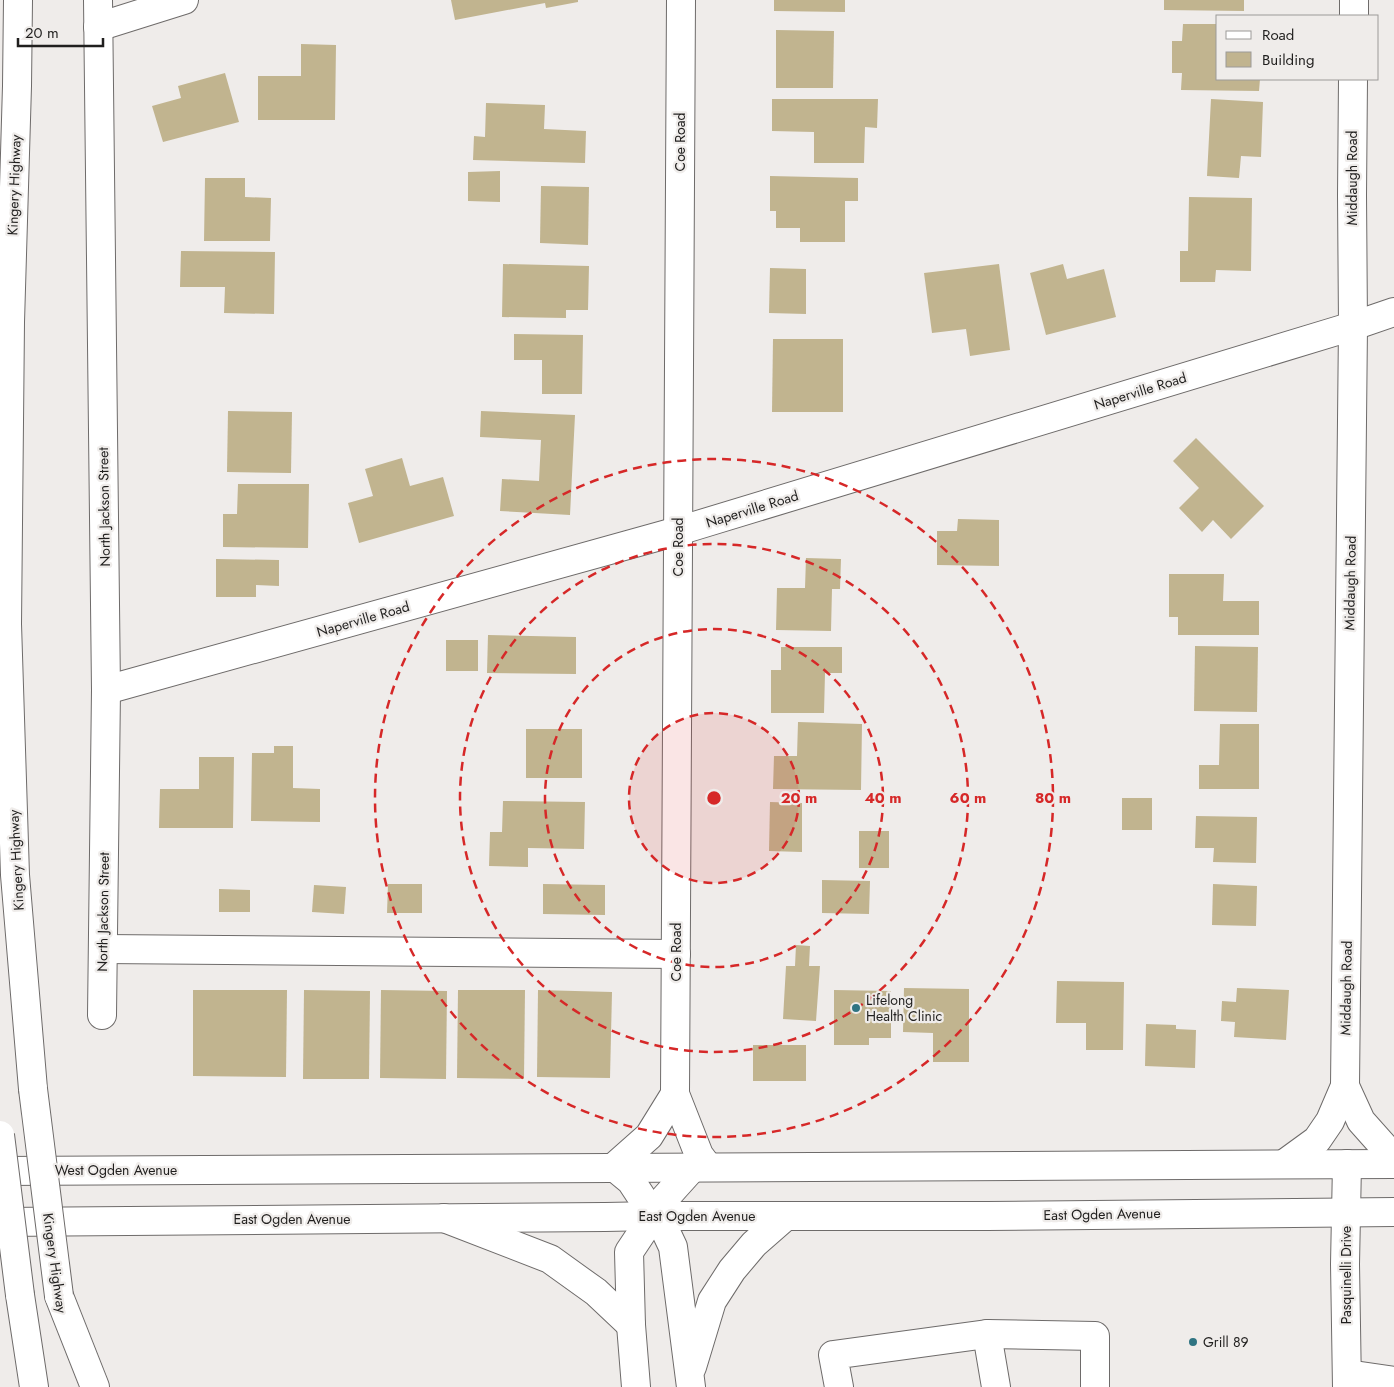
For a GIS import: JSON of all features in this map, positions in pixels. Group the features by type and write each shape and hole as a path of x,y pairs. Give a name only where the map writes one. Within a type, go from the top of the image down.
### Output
{"main road":[{"name":"Kingery Highway","path":"18,0 10,322 7,624 15,875 33,1089 59,1296 74,1387"},
{"name":"North Jackson Street","path":"98,0 106,690 102,1015"},
{"path":"98,27 184,0"},
{"name":"Coe Road","path":"681,0 674,1094 699,1155 700,1167"},
{"path":"1354,0 1354,15"},
{"name":"Middaugh Road","path":"1345,1086 1353,326 1353,80"},
{"name":"Naperville Road","path":"106,690 678,532 1394,312"},
{"path":"103,949 676,954"},
{"path":"1345,1086 1361,1121 1394,1156"},
{"path":"1284,1164 1317,1140 1330,1121 1345,1086"},
{"name":"Coe Road","path":"614,1167 650,1136 674,1094"},
{"path":"0,1135 20,1295 34,1387"},
{"name":"Pasquinelli Drive","path":"1347,1164 1345,1264 1347,1381"},
{"path":"614,1167 1394,1164"},
{"path":"614,1167 631,1181 665,1230 673,1247 691,1381"},
{"name":"West Ogden Avenue","path":"0,1171 614,1167"},
{"path":"636,1387 631,1325 629,1252 665,1198 700,1167"},
{"name":"East Ogden Avenue","path":"0,1222 1394,1212"},
{"path":"691,1381 712,1301 732,1270 754,1244 786,1216"},
{"path":"444,1218 550,1259 596,1292 631,1325"},
{"path":"20,1295 24,1387"},
{"path":"59,1296 95,1387"},
{"path":"987,1334 996,1387"},
{"path":"839,1387 833,1355 987,1334 1095,1336 1095,1387"},
{"path":"1347,1381 1394,1380"}],"building":[{"path":"451,0 578,0 578,2 546,8 545,3 455,20"},
{"path":"774,0 845,0 845,12 774,11"},
{"path":"1164,0 1244,0 1244,11 1164,10"},
{"path":"1183,24 1216,24 1216,80 1260,80 1259,91 1181,90 1182,73 1172,73 1172,41 1182,41"},
{"path":"776,30 834,31 833,88 776,88"},
{"path":"301,44 336,45 335,120 258,120 258,76 301,76"},
{"path":"225,73 239,122 163,142 152,106 181,98 178,86"},
{"path":"772,99 878,99 877,128 865,127 864,163 814,163 814,132 772,131"},
{"path":"1211,99 1263,102 1261,157 1241,156 1239,178 1207,176"},
{"path":"486,103 545,105 544,129 586,131 585,163 473,160 474,136 485,137"},
{"path":"500,171 500,202 468,201 468,172"},
{"path":"770,176 858,178 858,201 845,201 845,242 800,242 800,228 776,228 776,211 770,211"},
{"path":"205,178 245,178 245,197 271,198 270,241 204,241"},
{"path":"541,186 589,187 588,245 540,243"},
{"path":"1189,197 1252,198 1251,271 1216,270 1215,282 1180,282 1180,251 1188,251"},
{"path":"181,251 275,252 274,314 224,313 225,287 180,287"},
{"path":"503,264 589,266 588,310 566,310 566,318 502,317"},
{"path":"999,264 1010,350 970,356 966,329 932,333 924,273"},
{"path":"1063,264 1067,279 1104,269 1116,317 1046,335 1030,273"},
{"path":"770,268 806,269 806,314 769,313"},
{"path":"514,334 583,335 582,394 542,394 542,360 514,360"},
{"path":"773,339 843,339 843,412 772,412"},
{"path":"228,411 292,412 291,473 227,472"},
{"path":"481,411 575,415 570,515 500,511 502,479 539,481 541,440 480,437"},
{"path":"1196,438 1264,506 1231,539 1213,520 1202,532 1179,508 1199,488 1173,461"},
{"path":"402,458 410,486 443,477 454,516 359,543 348,503 373,496 365,469"},
{"path":"238,484 309,484 308,548 223,547 223,514 237,514"},
{"path":"958,519 999,520 999,566 937,565 937,531 957,531"},
{"path":"806,558 841,559 840,589 832,589 831,631 776,630 777,588 805,588"},
{"path":"216,559 279,560 279,586 256,585 256,597 216,597"},
{"path":"1169,574 1224,574 1223,601 1259,601 1259,635 1178,635 1178,617 1169,617"},
{"path":"488,635 576,637 576,674 487,673"},
{"path":"446,640 478,640 478,671 446,671"},
{"path":"1195,646 1258,647 1257,712 1194,711"},
{"path":"781,647 842,647 842,673 825,673 824,713 771,713 771,670 781,670"},
{"path":"798,722 862,724 861,790 773,789 774,756 797,756"},
{"path":"1220,724 1259,724 1259,789 1199,789 1199,765 1219,765"},
{"path":"526,729 582,729 582,778 526,778"},
{"path":"274,746 293,746 293,788 320,789 320,822 251,821 252,753 274,753"},
{"path":"199,757 234,757 233,828 159,828 160,789 199,789"},
{"path":"1122,798 1152,798 1152,830 1122,830"},
{"path":"503,801 585,802 584,849 528,848 528,867 489,866 490,832 502,832"},
{"path":"770,802 802,803 802,852 769,851"},
{"path":"1196,816 1257,817 1256,863 1213,862 1214,848 1195,848"},
{"path":"859,831 889,831 889,868 859,868"},
{"path":"822,880 870,881 869,914 822,913"},
{"path":"388,884 422,884 422,913 387,913"},
{"path":"543,884 605,885 605,915 543,914"},
{"path":"1213,884 1257,886 1256,926 1212,925"},
{"path":"314,885 346,887 344,914 312,912"},
{"path":"219,889 250,890 250,912 219,912"},
{"path":"796,945 810,946 809,966 820,966 816,1021 783,1019 786,966 795,966"},
{"path":"1057,981 1124,982 1123,1050 1086,1050 1086,1023 1056,1023"},
{"path":"904,988 969,989 969,1062 933,1062 933,1033 903,1032"},
{"path":"1237,988 1289,990 1286,1040 1234,1037 1235,1022 1221,1021 1222,1001 1236,1002"},
{"path":"193,990 287,990 286,1077 193,1076"},
{"path":"304,990 370,991 369,1079 303,1079"},
{"path":"381,990 447,991 446,1079 380,1078"},
{"path":"458,990 525,990 524,1079 457,1078"},
{"path":"538,990 612,992 610,1078 537,1077"},
{"path":"834,990 891,991 891,1038 869,1038 869,1045 834,1045"},
{"path":"1146,1024 1176,1025 1176,1029 1196,1030 1195,1068 1145,1066"},
{"path":"753,1045 806,1045 806,1081 753,1081"}],"place":[{"name":"Lifelong Health Clinic","path":"856,1008"},
{"name":"Grill 89","path":"1193,1342"}]}
